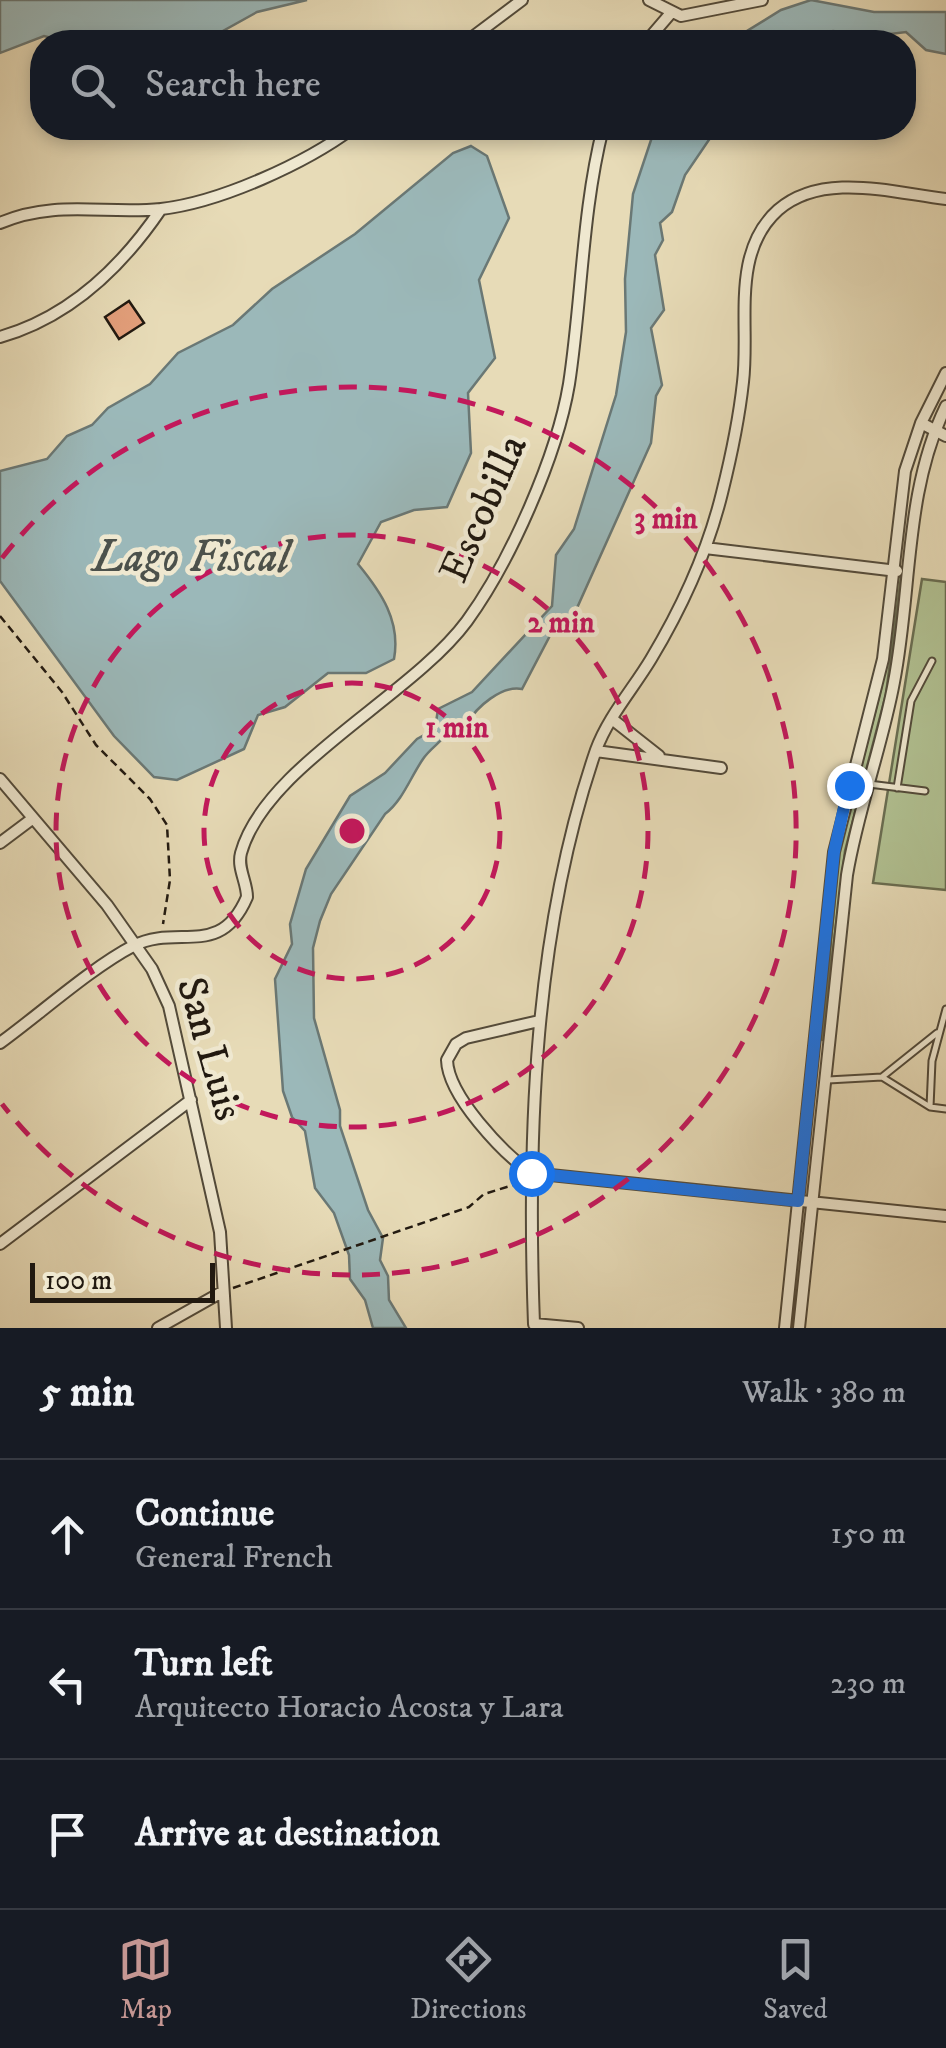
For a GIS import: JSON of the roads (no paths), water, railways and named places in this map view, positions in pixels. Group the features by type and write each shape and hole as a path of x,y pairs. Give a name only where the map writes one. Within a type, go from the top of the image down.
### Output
{"street":[{"path":"482,30 522,0"},
{"path":"648,0 670,14 703,15 762,0"},
{"path":"656,30 670,14"},
{"path":"0,223 18,215 76,208 161,209 283,171 334,140"},
{"name":"Escobilla","path":"135,945 209,936 230,926 247,897 240,866 242,850 275,793 442,650 496,576 526,515 568,390 591,185 600,140"},
{"path":"578,1328 534,1324 531,1173 539,1021 564,870 596,751 657,650 705,548 722,494 743,382 746,273 758,233 789,202 837,187 946,199"},
{"path":"0,337 45,320 82,298 136,246 161,209"},
{"path":"786,1328 834,852 878,681 905,471 921,423 946,373"},
{"path":"799,1328 816,1203 847,875 866,784 894,682 920,481 940,433 946,406"},
{"path":"921,423 940,433"},
{"path":"705,548 907,572"},
{"path":"612,719 660,757"},
{"path":"596,751 721,768"},
{"name":"San Luis","path":"0,779 135,945 169,1006 220,1232 226,1328"},
{"path":"0,843 32,819"},
{"path":"0,1043 135,945"},
{"path":"539,1021 466,1038 447,1060 452,1082 498,1146 531,1173 946,1216"},
{"path":"816,1043 830,1045"},
{"path":"0,1227 4,1241 191,1100"},
{"path":"158,1328 222,1292"}],"lane":[{"path":"897,788 911,701 932,661"},
{"path":"866,784 925,791"},
{"path":"930,1108 937,1033 946,1009"},
{"path":"826,1080 882,1077 937,1033"},
{"path":"882,1077 930,1108 946,1109"}],"water":[{"path":"0,0 307,0 257,12 225,30 30,30 30,41 0,53"},
{"path":"811,0 874,12 946,12 946,54 926,50 916,41 916,30 748,30 781,10"},
{"path":"651,140 709,140 685,175 672,212 660,223 663,240 655,255 664,310 651,328 662,385 656,396 651,443 568,628 553,630 522,689 506,690 490,699 467,724 450,728 426,755 331,894 313,948 314,1018 340,1110 340,1126 368,1210 383,1238 380,1260 388,1276 389,1300 406,1328 373,1328 365,1300 350,1279 349,1255 334,1213 315,1188 305,1131 292,1117 283,1091 275,979 292,944 290,924 306,869 350,796 385,773 417,739 435,729 438,709 472,692 552,606 556,555 574,529 616,395 626,332 625,279 633,194"},
{"name":"Lago Fiscal","path":"471,146 487,156 509,218 479,280 495,358 468,393 471,453 447,507 414,510 381,522 358,564 392,620 394,659 366,673 328,673 285,707 258,715 244,749 177,780 154,777 114,736 0,581 0,471 47,459 67,436 92,425 108,408 150,384 178,353 233,325 272,289 355,234 453,153"}]}
